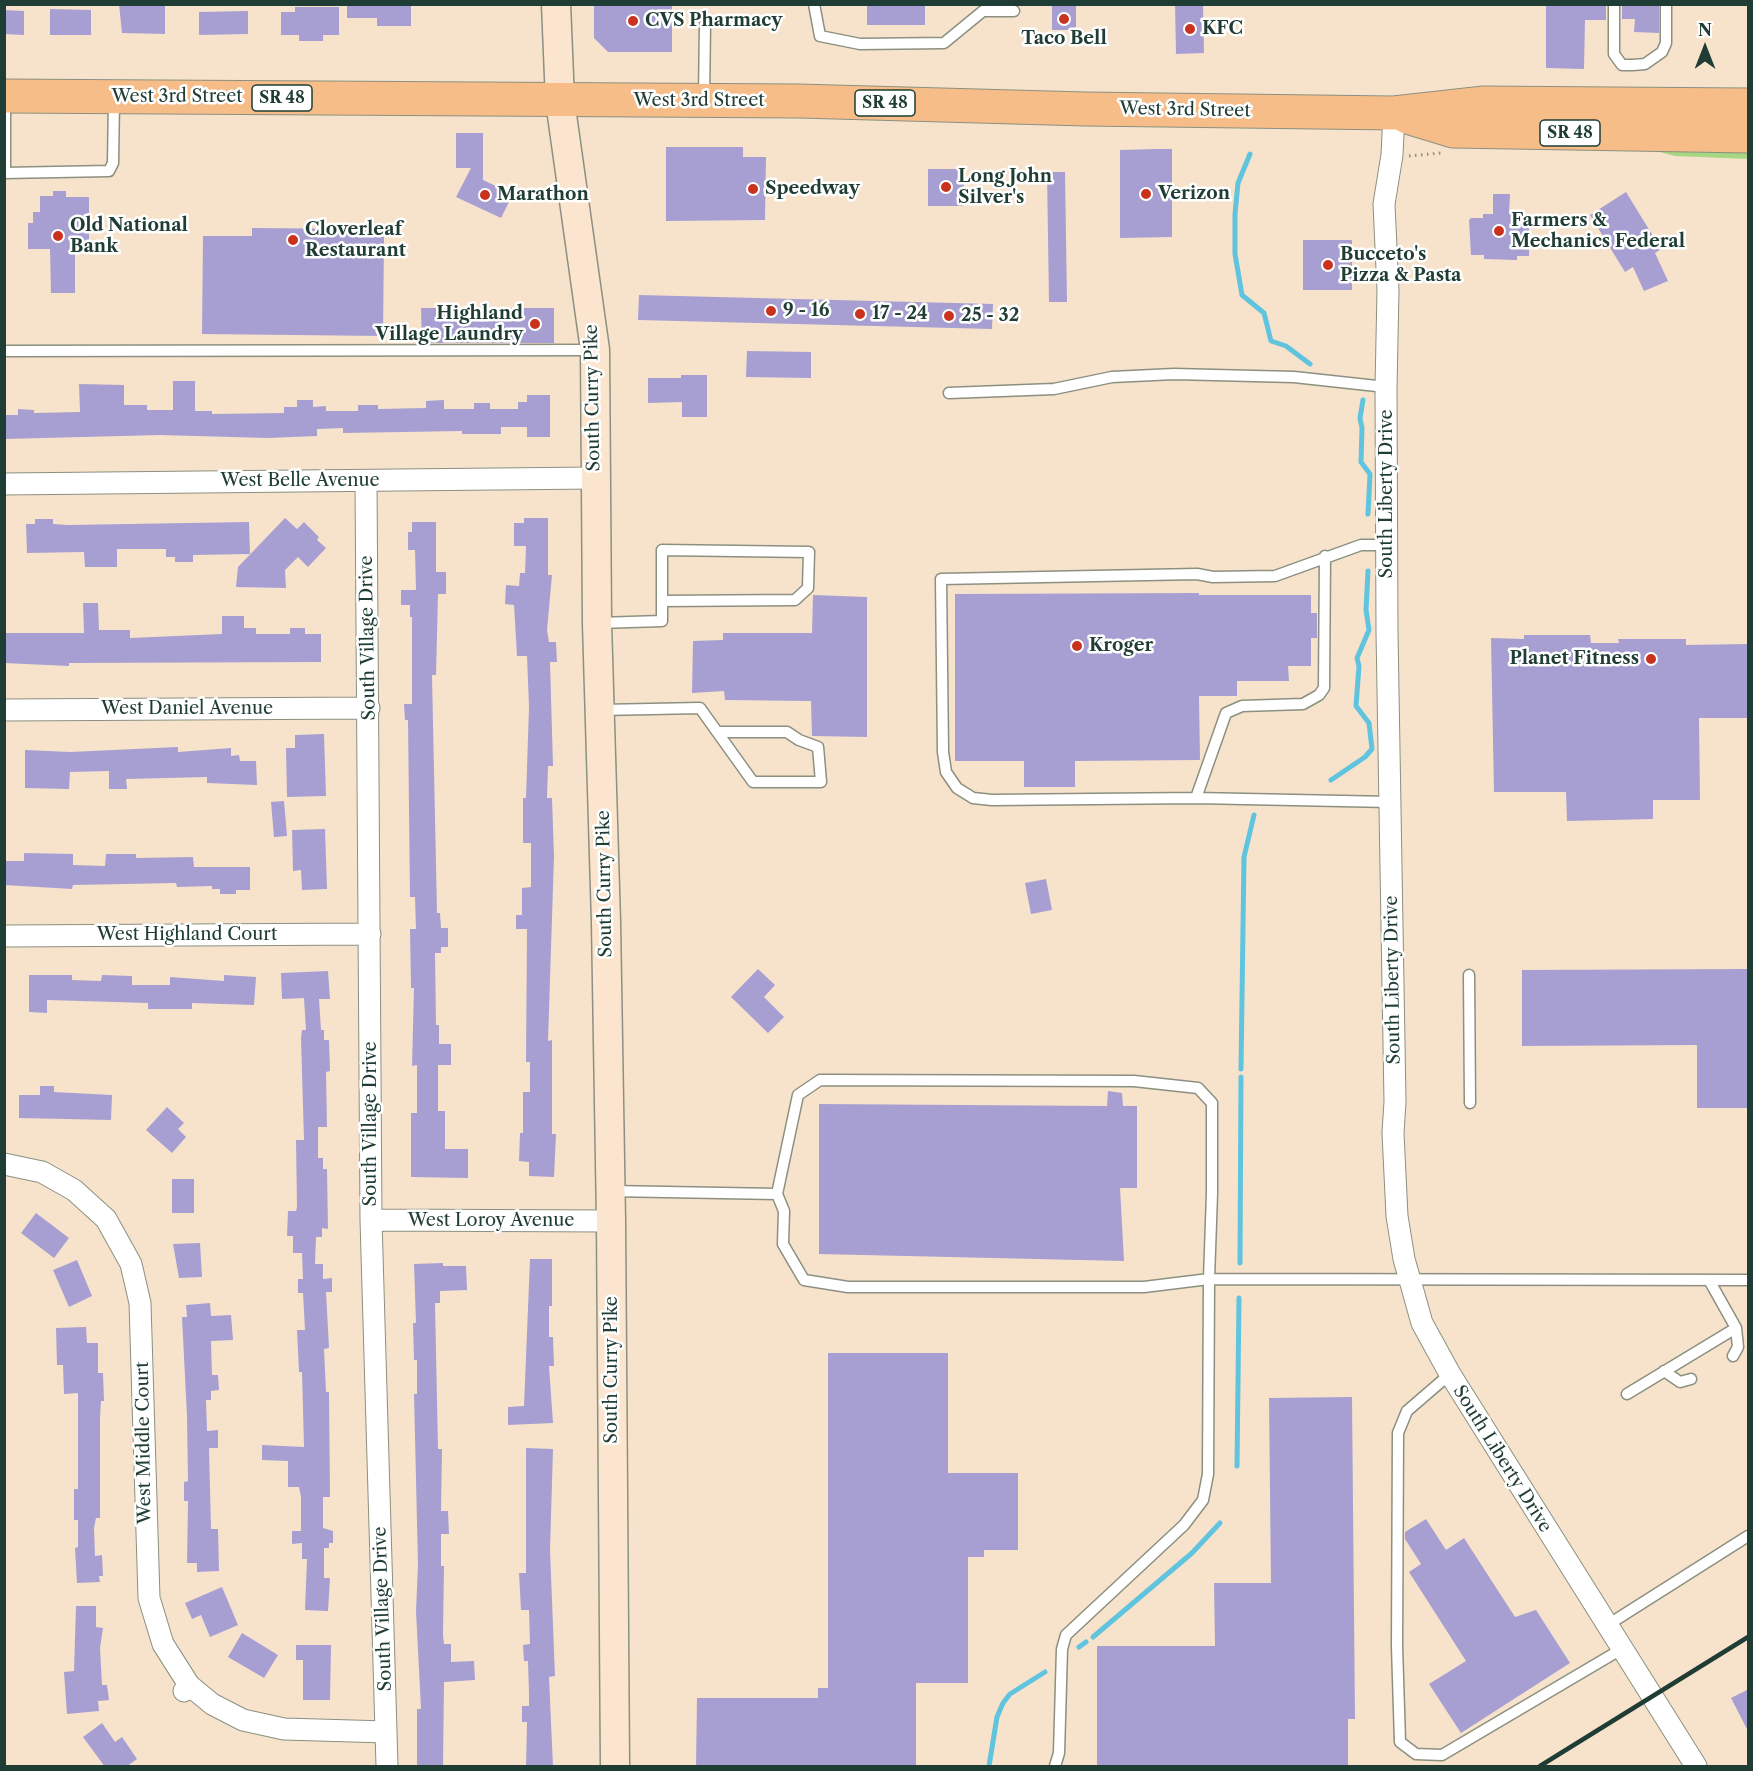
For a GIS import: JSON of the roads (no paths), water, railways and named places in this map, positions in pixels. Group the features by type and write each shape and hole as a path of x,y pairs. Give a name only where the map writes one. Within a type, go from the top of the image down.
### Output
{"main road":[{"name":"South Curry Pike","path":"556,4 560,101 595,350 597,623 601,710 611,1221 615,1767"},
{"name":"West 3rd Street","path":"5,96 704,101 1394,113 1484,103 1749,105"},
{"name":"West 3rd Street","path":"1394,113 1453,131 1749,136"}],"street":[{"name":"South Liberty Drive","path":"1394,113 1392,155 1384,204 1388,291 1386,387 1395,1102 1393,1133 1397,1216 1408,1278 1422,1323 1449,1374 1620,1650 1696,1767"},
{"name":"West Belle Avenue","path":"4,484 595,478"},
{"name":"South Village Drive","path":"366,481 371,1221 387,1767"},
{"name":"West Daniel Avenue","path":"4,710 369,708"},
{"name":"West Highland Court","path":"4,936 370,934"},
{"name":"West Middle Court","path":"4,1164 42,1173 94,1202 116,1233 136,1280 140,1304 148,1598 163,1644 187,1688 243,1720 284,1730 386,1732"},
{"name":"West Loroy Avenue","path":"371,1221 611,1221"}],"lane":[{"path":"814,4 820,36 860,44 944,43 982,11 1014,11"},
{"path":"1614,4 1614,54 1622,64 1633,65 1645,64 1662,52 1666,43 1666,4"},
{"path":"704,101 705,24"},
{"path":"5,96 5,173 109,171 113,163 114,97"},
{"path":"4,351 595,350"},
{"path":"949,393 1054,389 1112,377 1174,374 1294,377 1386,387"},
{"path":"1387,545 1361,545 1325,556 1296,570 1275,576 1213,577 1197,574 940,579 942,752 946,772 957,788 973,798 992,800 1196,798 1390,802"},
{"path":"597,623 662,621 662,601 662,550 809,552 808,588 795,600 662,601"},
{"path":"1196,798 1226,714 1242,706 1303,704 1319,695 1324,687 1325,556"},
{"path":"601,710 700,708 717,732 753,782 820,782 818,747 787,732 717,732"},
{"path":"1469,975 1470,1103"},
{"path":"1055,1767 1059,1753 1062,1649 1066,1635 1184,1525 1203,1500 1208,1474 1209,1280 1212,1103 1198,1088 1134,1081 820,1080 798,1095 777,1194 784,1211 783,1245 804,1280 848,1287 1144,1287 1209,1280 1408,1278 1749,1280"},
{"path":"610,1191 777,1194"},
{"path":"1709,1280 1736,1328 1738,1347 1733,1356"},
{"path":"1627,1394 1736,1328"},
{"path":"1664,1371 1680,1382 1691,1379"},
{"path":"1449,1374 1407,1411 1398,1433 1397,1646 1400,1742 1416,1754 1443,1755 1620,1650"},
{"path":"1606,1626 1749,1536"}],"waterway":[{"path":"1250,154 1238,183 1235,214 1235,254 1242,295 1264,313 1271,341 1286,346 1310,364"},
{"path":"1363,400 1360,418 1361,462 1370,474 1368,514"},
{"path":"1331,780 1365,757 1372,749 1369,723 1356,706 1359,666 1357,658 1369,630 1366,610 1368,571"},
{"path":"1241,1069 1244,857 1254,815"},
{"path":"1240,1263 1241,1077"},
{"path":"1237,1466 1239,1298"},
{"path":"1093,1637 1192,1553 1220,1523"},
{"path":"1079,1647 1086,1642"},
{"path":"989,1766 997,1717 1003,1703 1010,1694 1045,1672"}],"railway":[{"path":"1540,1766 1748,1637"}],"place":[{"name":"Taco Bell","path":"1064,19"},
{"name":"CVS Pharmacy","path":"633,21"},
{"name":"KFC","path":"1190,29"},
{"name":"Long John Silver's","path":"946,187"},
{"name":"Speedway","path":"753,189"},
{"name":"Verizon","path":"1146,194"},
{"name":"Marathon","path":"485,195"},
{"name":"Farmers & Mechanics Federal","path":"1499,231"},
{"name":"Old National Bank","path":"58,236"},
{"name":"Cloverleaf Restaurant","path":"293,240"},
{"name":"Bucceto's Pizza & Pasta","path":"1328,265"},
{"name":"9 - 16","path":"771,311"},
{"name":"17 - 24","path":"860,314"},
{"name":"25 - 32","path":"949,316"},
{"name":"Highland Village Laundry","path":"535,324"},
{"name":"Kroger","path":"1077,646"},
{"name":"Planet Fitness","path":"1651,659"}]}
